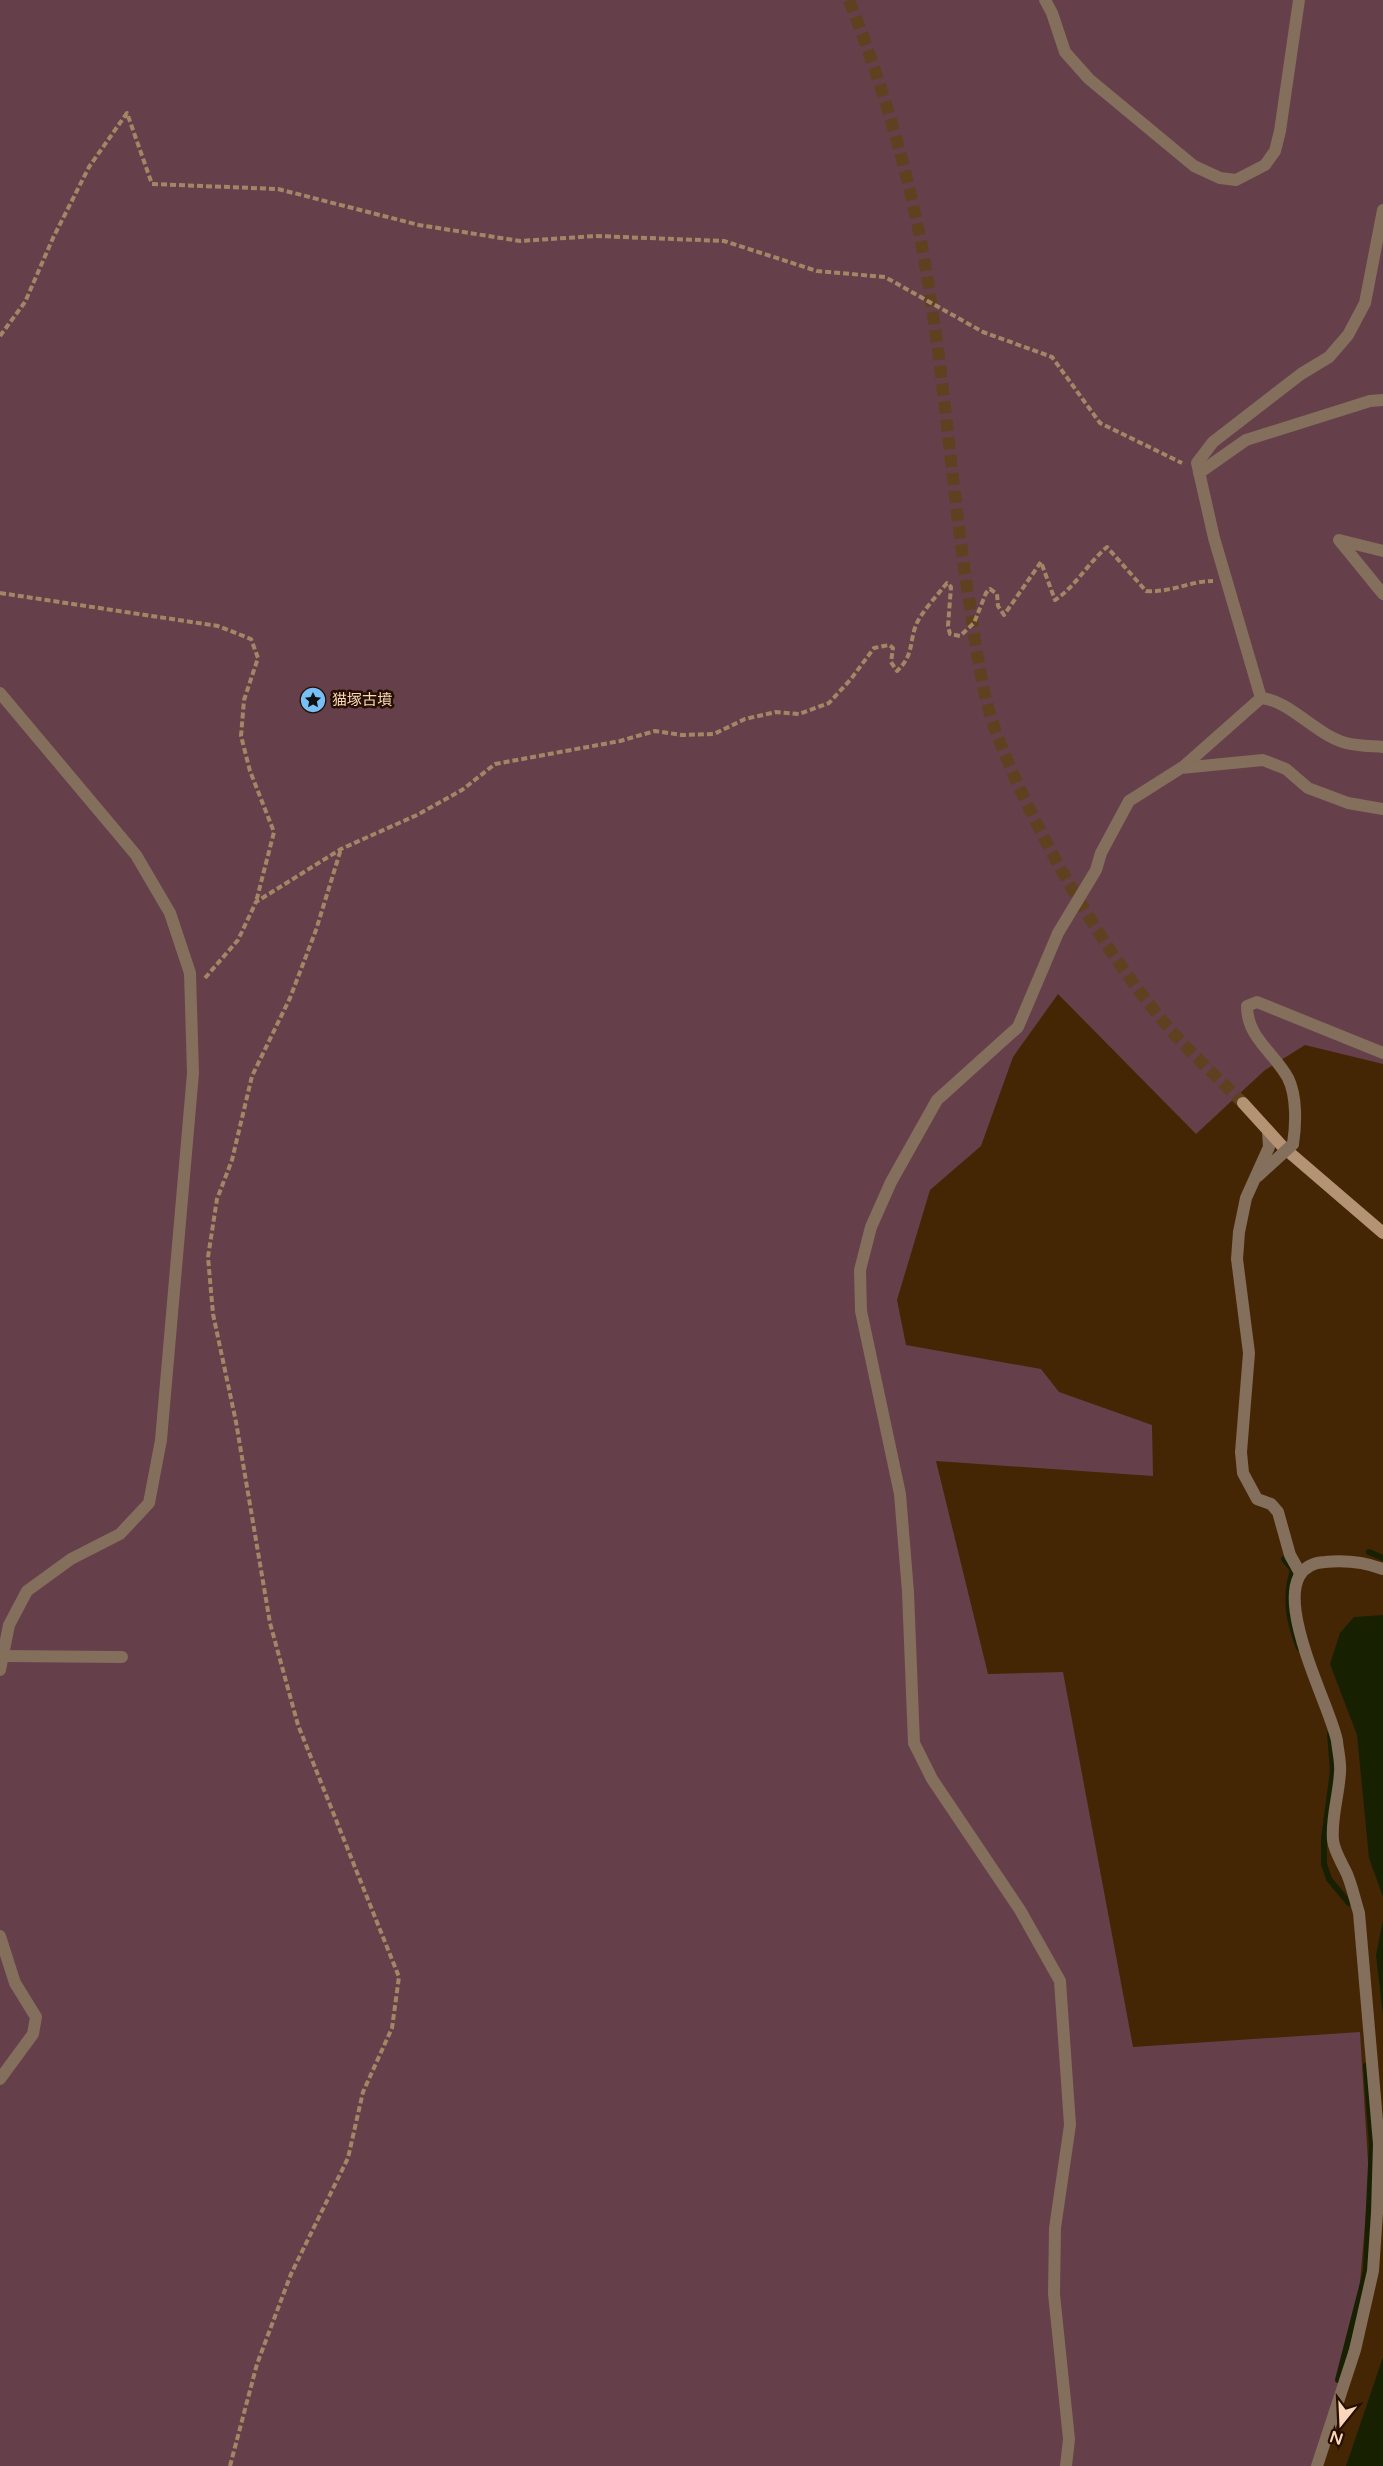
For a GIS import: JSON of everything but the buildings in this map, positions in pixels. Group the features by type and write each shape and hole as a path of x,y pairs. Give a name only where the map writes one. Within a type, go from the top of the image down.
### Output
{"street":[{"path":"1045,0 1052,13 1065,52 1089,79 1194,166 1220,178 1236,180 1265,165 1275,151 1299,0"},
{"path":"1261,698 1226,578 1197,463 1213,442 1301,374 1329,357 1348,335 1365,303 1383,210"},
{"path":"1199,473 1246,440 1370,401 1383,400"},
{"path":"1383,551 1339,540 1383,594"},
{"path":"0,693 136,855 170,913 190,973 191,994 191,1097 161,1440 149,1503 120,1534 72,1559 27,1591 9,1625 0,1670"},
{"path":"1066,2466 1069,2439 1054,2294 1055,2228 1070,2125 1060,1981 1020,1910 932,1779 914,1743 908,1592 900,1494 861,1311 860,1270 871,1227 891,1182 937,1100 1018,1027 1058,933 1096,870 1101,853 1129,801 1181,768 1261,698 1273,699 1310,726 1346,743 1383,747"},
{"path":"1181,768 1263,760 1286,769 1308,788 1348,803 1383,809"},
{"path":"1258,1176 1293,1144 1296,1127 1289,1079 1247,1023 1247,1006 1257,1002 1383,1053"},
{"path":"1243,1103 1283,1147 1383,1233"},
{"path":"1268,1131 1269,1146 1258,1176 1246,1198 1238,1241 1237,1259 1248,1353 1241,1452 1242,1473 1257,1499 1271,1504 1278,1512 1290,1556 1300,1573"},
{"path":"1317,2466 1355,2350 1372,2271 1379,2144 1359,1913 1348,1876 1333,1842 1334,1806 1341,1771 1336,1738 1297,1626 1293,1591 1300,1573 1317,1562 1340,1561 1370,1564 1383,1569"},
{"path":"3,1656 122,1657"},
{"path":"0,1936 15,1983 36,2018 33,2034 0,2079"}],"path":[{"path":"0,336 25,302 52,238 89,167 127,113 152,184 278,189 419,225 520,241 596,236 723,241 817,271 885,277 984,332 1052,357 1100,423 1167,454 1199,473"},
{"path":"256,902 341,849 417,815 462,790 495,764 620,741 655,731 682,735 714,734 745,719 776,712 799,714 829,703 851,679 874,648 889,645 893,648 891,662 897,671 905,663 913,645 916,624 947,583 951,587 948,626 950,634 960,636 974,623 986,593 990,589 997,594 998,606 1004,615 1041,562 1054,600 1064,594 1092,560 1107,547 1146,591 1160,592 1201,581 1226,578"},
{"path":"0,593 218,626 251,639 258,658 244,700 241,736 250,771 274,832 256,902 238,940 191,994"},
{"path":"230,2466 257,2364 291,2274 348,2158 363,2092 392,2028 399,1977 298,1725 270,1623 236,1422 213,1314 208,1257 217,1199 232,1160 252,1076 290,998 316,930 341,849"}],"shaded area":[{"path":"0,0 1383,0 1383,1064 1305,1045 1265,1070 1196,1134 1058,994 1013,1057 981,1146 930,1190 897,1300 906,1345 1041,1369 1059,1392 1152,1425 1153,1476 936,1461 988,1674 1063,1672 1133,2047 1360,2032 1369,2178 1356,2329 1320,2466 0,2466"},
{"path":"1383,1615 1383,1897 1369,1858 1357,1735 1330,1664 1340,1633 1354,1617"},
{"path":"1383,1920 1383,2016 1376,1955"},
{"path":"1383,2357 1383,2466 1346,2466"}],"waterway":[{"path":"1369,1552 1383,1558"},
{"path":"1284,1559 1293,1570 1288,1600 1299,1648"},
{"path":"1330,1734 1333,1771 1324,1839 1324,1864 1329,1879 1349,1903"},
{"path":"1338,2380 1366,2271 1372,2144 1366,2066"}],"tunnel":[{"path":"849,0 876,72 898,145 924,257 936,333 963,562 983,685 991,719 1029,808 1092,922 1139,991 1172,1032 1243,1103"}],"place":[{"name":"猫塚古墳","path":"313,700"}]}
